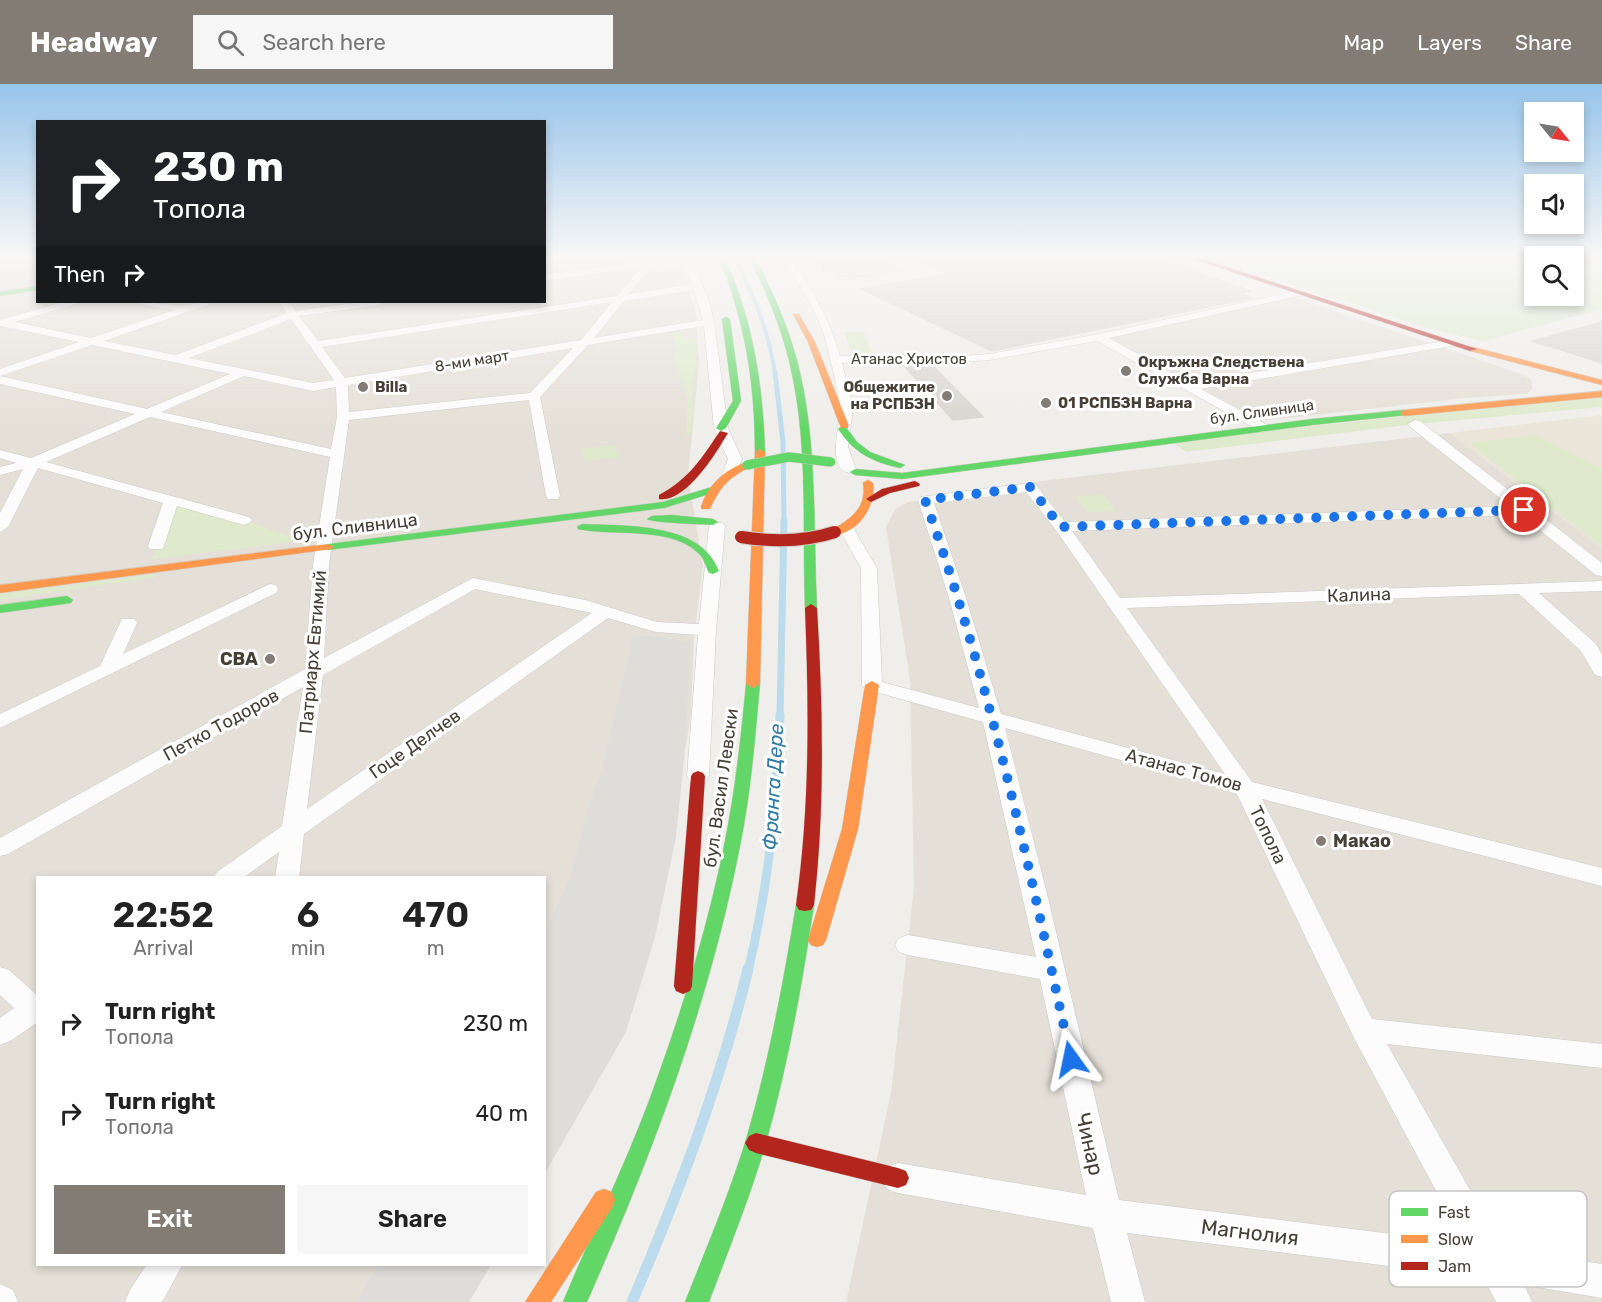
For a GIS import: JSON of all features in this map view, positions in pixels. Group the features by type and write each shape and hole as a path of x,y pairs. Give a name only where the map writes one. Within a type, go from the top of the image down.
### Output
{"main road":[{"path":"581,521 664,497 691,480 722,431 736,401 727,315"},
{"name":"бул. Васил Левски","path":"575,1302 616,1215 652,1129 674,1063 704,970 728,873 742,795 752,709 758,565 760,407 757,367 743,315"},
{"path":"768,1097 807,897 817,769 803,418 792,353 779,315"},
{"path":"795,315 808,333 834,411 855,448 882,462 922,467 997,464"},
{"path":"1366,315 1451,343 1602,377"},
{"path":"1481,350 1602,383"},
{"path":"1555,370 1577,378 1590,386 1590,392 1582,396"},
{"name":"бул. Сливница","path":"466,544 674,503 712,490 730,473 766,459 790,457 831,462 852,470 902,476 1262,428 1602,394"},
{"name":"бул. Сливница","path":"1326,435 1415,424 1602,407"},
{"name":"бул. Сливница","path":"871,499 886,491 911,485 1292,439"},
{"path":"1172,441 1186,452"},
{"path":"840,530 861,514 871,499 869,483 852,470"},
{"path":"712,490 706,504 709,516 715,524"},
{"name":"бул. Сливница","path":"0,589 322,561 581,521 671,518 715,524 741,537 777,542 801,542 840,530"},
{"path":"581,521 640,531 684,542 702,551 713,571"},
{"path":"0,609 77,598"},
{"path":"697,1302 756,1143 850,829 872,685"},
{"path":"674,1063 686,951 698,776"},
{"path":"537,1302 652,1129"},
{"path":"756,1143 898,1178"},
{"path":"705,1302 734,1206"}],"street":[{"path":"1,323 29,315"},
{"path":"0,373 168,315"},
{"path":"179,358 291,315"},
{"path":"294,315 342,383"},
{"path":"315,345 488,315"},
{"path":"343,417 534,396 607,315"},
{"path":"707,315 722,431 735,459 730,473"},
{"path":"820,315 825,324 836,360 847,408 841,447 852,470"},
{"name":"Атанас Христов","path":"836,360 921,362 964,360 1099,337 1200,315"},
{"name":"8-ми март","path":"1,323 313,387 709,322"},
{"path":"1099,337 1262,428"},
{"path":"1189,387 1451,343"},
{"path":"888,346 894,361"},
{"path":"0,471 34,462 244,372"},
{"path":"0,380 338,455"},
{"name":"Патриарх Евтимий","path":"287,876 314,673 322,561 343,417 342,383"},
{"path":"534,396 553,496"},
{"path":"1415,424 1602,572"},
{"path":"0,454 244,520"},
{"path":"0,527 34,462"},
{"name":"Топола","path":"925,500 1030,487 1061,527 1245,787 1364,1030 1453,1191"},
{"path":"156,546 172,500"},
{"name":"Чинар","path":"925,500 942,547 993,717 1105,1214 1128,1302"},
{"path":"1061,527 1524,510"},
{"path":"698,776 715,524"},
{"path":"840,530 864,556 869,568 872,685"},
{"name":"Петко Тодоров","path":"0,848 473,583 530,592 606,611"},
{"name":"Калина","path":"1115,603 1602,586"},
{"path":"0,722 270,589"},
{"path":"1524,589 1589,648 1602,671"},
{"path":"606,611 656,627 707,630"},
{"name":"Гоце Делчев","path":"228,876 606,611"},
{"path":"107,669 128,623"},
{"name":"Атанас Томов","path":"872,685 1245,787 1602,877"},
{"path":"908,945 1051,970"},
{"path":"0,978 36,1009 0,1033"},
{"path":"1364,1030 1602,1056"},
{"name":"Магнолия","path":"898,1178 1105,1214 1389,1250"},
{"path":"142,1302 166,1266"},
{"name":"Магнолия","path":"1587,1279 1602,1281"},
{"name":"Топола","path":"1507,1287 1515,1302"}],"shaded area":[{"path":"0,315 696,315 699,363 688,475 703,566 694,637 691,716 673,817 546,1152 546,876 36,876 36,1266 477,1266 455,1302 0,1302"},
{"path":"1210,315 1347,315 1521,374 1531,379 1532,389 1527,394 1466,398 1262,421 1106,337"},
{"path":"1602,415 1602,548 1450,433"},
{"path":"1450,433 1602,548 1602,1302 846,1302 891,1093 914,887 910,680 886,527 895,509 909,502 1007,485"},
{"path":"649,636 691,642 684,759 676,837 655,937 626,1032 546,1171 546,932 571,875 588,808 602,770 633,637"},
{"path":"377,1266 490,1266 469,1302 357,1302"}],"green space":[{"path":"1387,315 1580,315 1483,341 1431,329"},
{"path":"683,331 685,339 698,339 692,404 692,433 686,436 688,400 673,352 678,352 672,333"},
{"path":"844,332 864,332 872,354 874,354 853,355"},
{"path":"1602,395 1602,407 1415,424 1186,452 1172,441"},
{"path":"1536,435 1602,468 1602,547 1469,443"},
{"path":"615,445 619,457 586,461 581,449"},
{"path":"1104,495 1115,511 1087,512 1076,496"},
{"path":"172,499 244,520 303,541 152,559"},
{"path":"156,574 157,577 0,600 0,594"}],"building":[{"path":"916,315 1169,315 992,351"},
{"path":"1602,322 1602,363 1532,341"},
{"name":"Общежитие на РСПБЗН","path":"904,366 933,366 983,417 953,420"}],"waterway":[{"name":"Франга Дере","path":"760,315 775,373"},
{"name":"Франга Дере","path":"775,372 783,442 784,521"},
{"name":"Франга Дере","path":"780,717 784,521"},
{"name":"Франга Дере","path":"748,971 771,844 780,715"},
{"name":"Франга Дере","path":"632,1302 697,1138 725,1054 748,969"}],"traffic: fast":[{"path":"743,315 756,377 760,452"},
{"path":"779,315 794,362 804,432 811,608"},
{"path":"721,428 737,401 726,319"},
{"path":"855,472 902,476 1312,422 1404,413"},
{"path":"843,429 854,444 867,454 900,465"},
{"path":"747,465 768,459 789,457 831,462"},
{"path":"328,547 664,505 712,490"},
{"path":"652,519 671,518 713,522"},
{"path":"582,527 647,532 681,539 695,545 705,554 713,571"},
{"path":"0,609 67,600"},
{"path":"575,1302 639,1153 668,1077 693,1001 715,923 732,845 745,765 753,684"},
{"path":"697,1302 749,1163 771,1085 805,905"}],"traffic: slow":[{"path":"796,316 811,342 844,426"},
{"path":"1473,349 1602,383"},
{"path":"1404,413 1602,394"},
{"path":"753,684 760,452"},
{"path":"706,507 716,486 733,472 747,465"},
{"path":"835,532 850,524 862,513 869,500 868,483"},
{"path":"0,589 328,547"},
{"path":"817,940 850,829 872,685"},
{"path":"537,1302 604,1200"}],"traffic: jam":[{"path":"1368,315 1473,349"},
{"path":"663,497 691,478 723,433"},
{"path":"871,499 886,491 915,484"},
{"path":"741,537 789,541 812,539 835,532"},
{"path":"805,905 813,831 816,757 811,608"},
{"path":"683,986 698,776"},
{"path":"756,1143 898,1178"}],"place":[{"name":"Окръжна Следствена Служба Варна","path":"1126,371"},
{"name":"Billa","path":"363,387"},
{"name":"Общежитие на РСПБЗН","path":"947,396"},
{"name":"01 РСПБЗН Варна","path":"1046,403"},
{"name":"CBA","path":"270,659"},
{"name":"Макао","path":"1321,841"}],"route":[{"path":"1071,1059 993,717 942,547 925,500 1030,487 1061,527 1524,510"}]}
